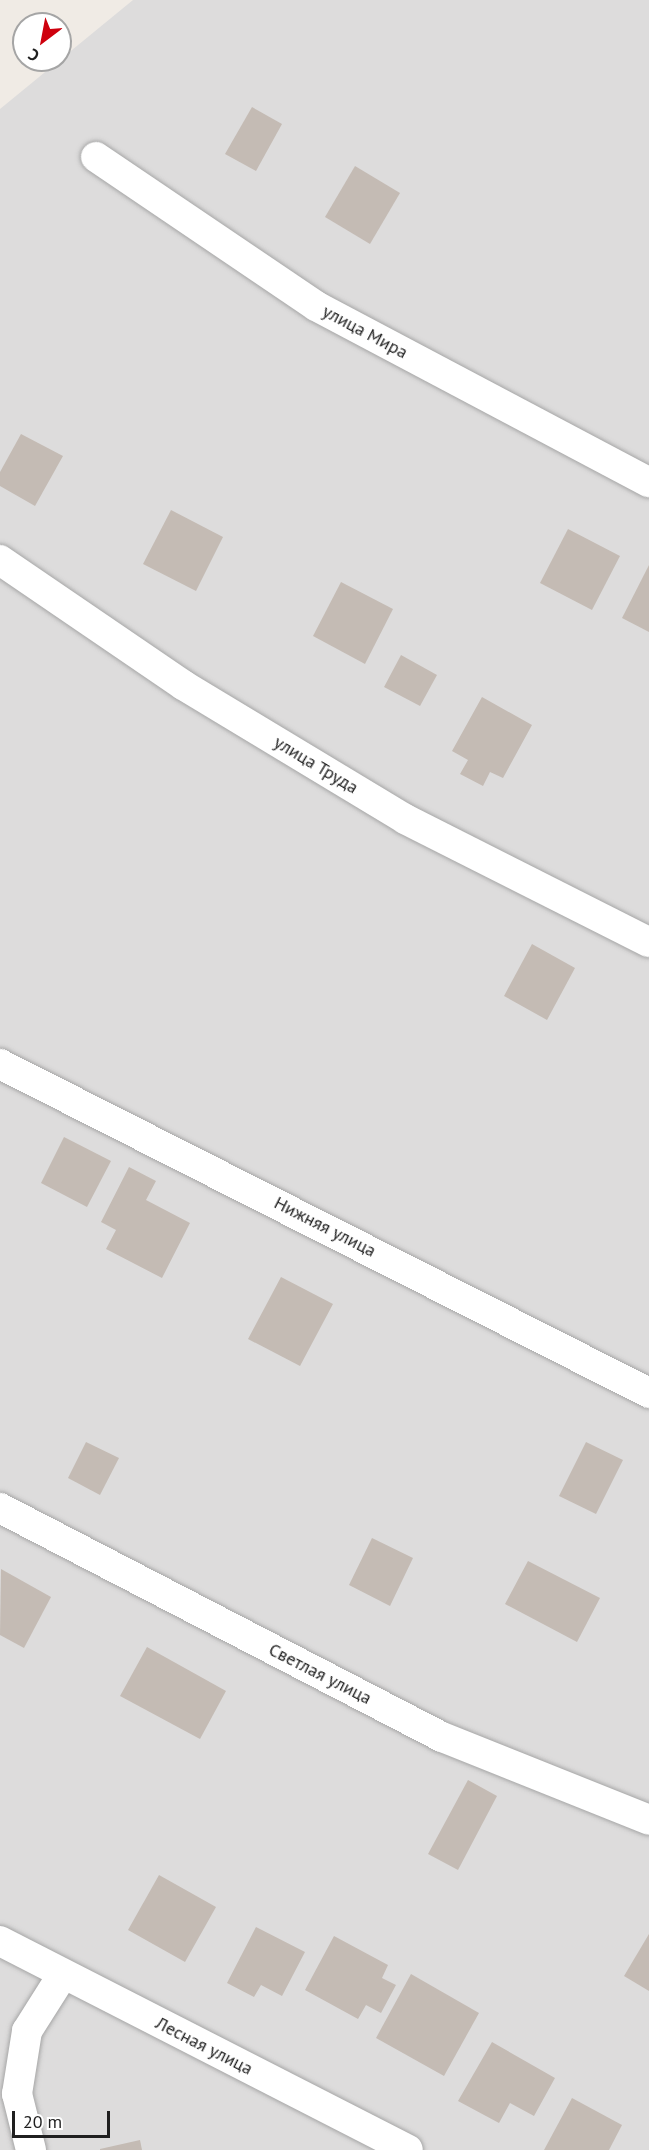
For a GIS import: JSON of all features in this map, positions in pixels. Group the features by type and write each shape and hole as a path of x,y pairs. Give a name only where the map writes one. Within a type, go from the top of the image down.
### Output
{"street":[{"name":"улица Мира","path":"96,158 316,306 649,482"},
{"name":"улица Труда","path":"0,560 183,685 405,819 649,942"},
{"name":"Нижняя улица","path":"0,1064 649,1393"},
{"name":"Светлая улица","path":"0,1508 442,1737 649,1820"},
{"name":"Лесная улица","path":"0,1941 408,2150"},
{"path":"31,2150 17,2094 27,2031 63,1974"}],"shaded area":[{"path":"133,0 649,0 649,2150 0,2150 0,109 45,72 72,72 72,50"}],"building":[{"path":"252,107 282,124 256,171 225,154"},
{"path":"355,166 400,193 370,244 325,217"},
{"path":"21,434 63,456 35,506 0,486 0,472"},
{"path":"171,510 223,537 196,591 143,564"},
{"path":"568,529 620,556 592,610 540,583"},
{"path":"649,565 649,632 622,618"},
{"path":"341,582 393,609 365,664 313,636"},
{"path":"401,655 437,675 420,706 384,687"},
{"path":"482,697 532,725 503,778 490,772 483,786 460,774 468,760 452,751"},
{"path":"532,944 575,968 547,1020 504,996"},
{"path":"64,1137 111,1161 87,1207 41,1183"},
{"path":"129,1167 156,1181 146,1200 190,1223 162,1278 106,1249 116,1230 101,1222"},
{"path":"281,1277 333,1304 300,1366 248,1339"},
{"path":"86,1442 119,1458 100,1495 68,1478"},
{"path":"586,1442 623,1460 596,1514 559,1496"},
{"path":"372,1538 413,1558 390,1606 349,1585"},
{"path":"528,1561 600,1598 577,1642 505,1604"},
{"path":"1,1569 51,1597 24,1648 0,1635"},
{"path":"147,1647 226,1691 200,1739 120,1696"},
{"path":"468,1780 497,1796 458,1870 428,1854"},
{"path":"159,1875 216,1907 185,1962 128,1930"},
{"path":"256,1927 305,1952 282,1996 261,1985 254,1997 227,1983"},
{"path":"649,1934 649,1991 624,1976"},
{"path":"334,1936 388,1965 382,1978 396,1985 381,2013 366,2005 358,2019 305,1990"},
{"path":"411,1974 479,2013 444,2076 376,2038"},
{"path":"492,2042 555,2078 534,2116 510,2103 499,2123 458,2101"},
{"path":"572,2098 622,2125 609,2150 544,2150"},
{"path":"140,2140 142,2150 100,2150 100,2149"}]}
